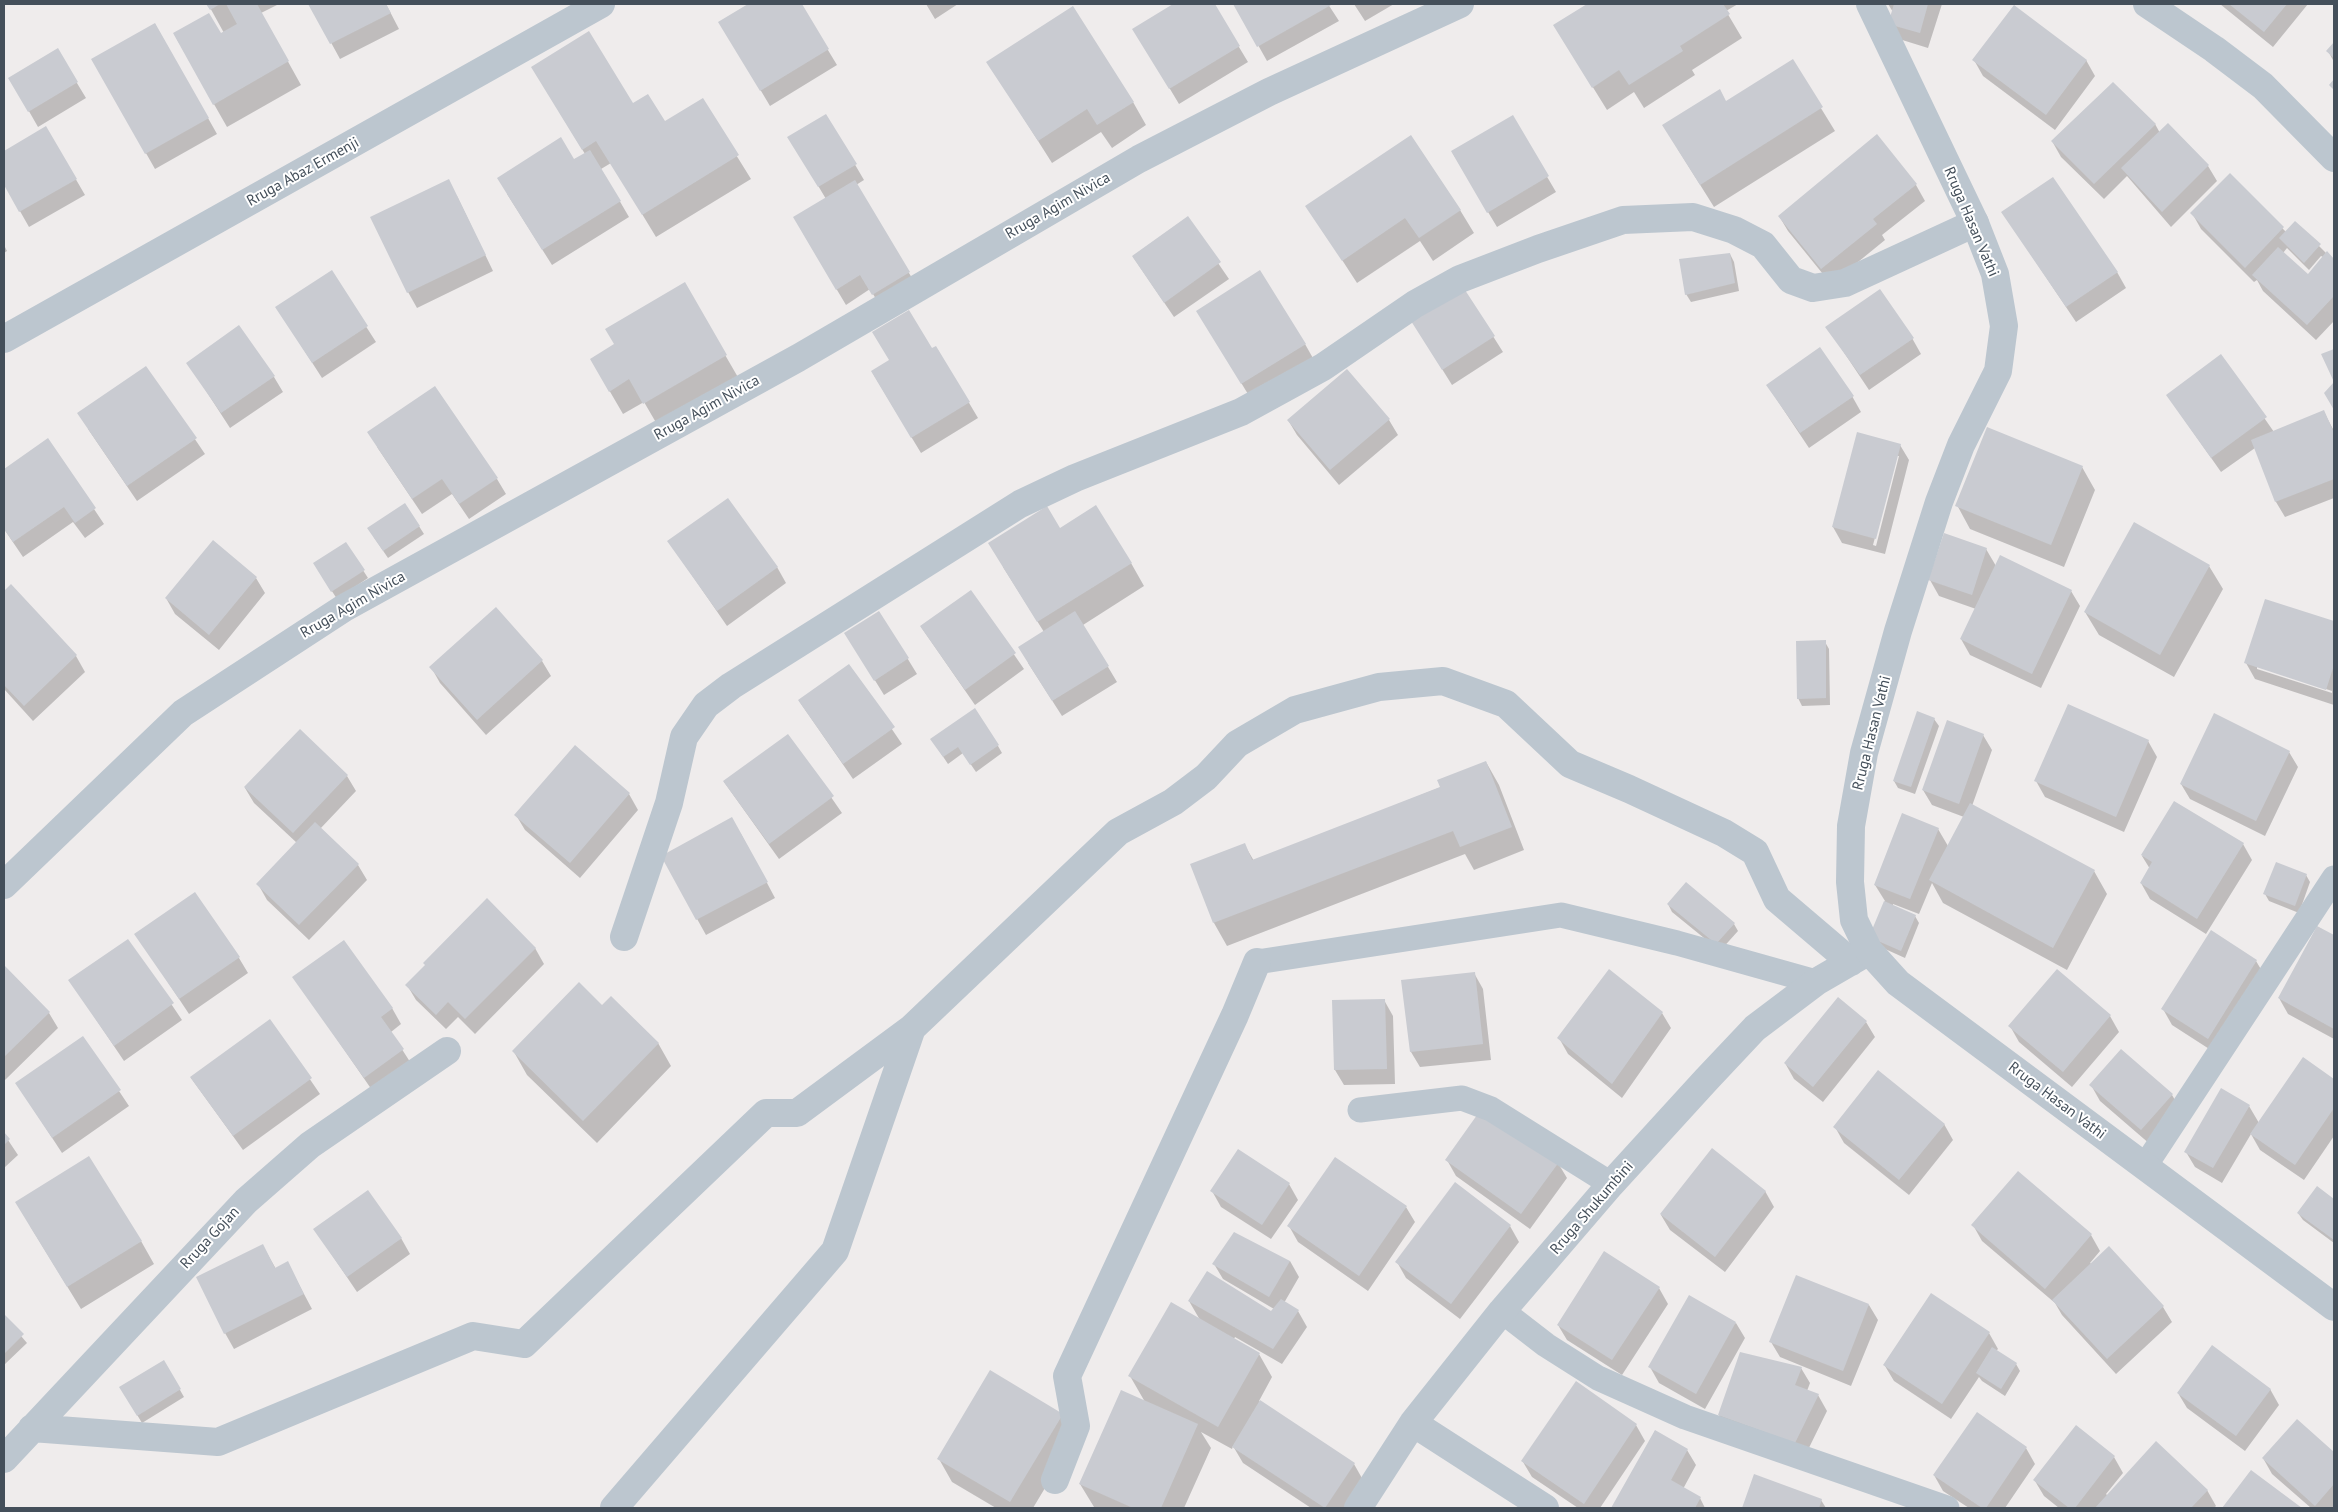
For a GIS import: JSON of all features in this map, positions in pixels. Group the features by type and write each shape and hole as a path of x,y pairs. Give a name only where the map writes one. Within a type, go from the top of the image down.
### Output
{"street":[{"name":"Rruga Abaz Ermenji","path":"4,339 601,4"},
{"name":"Rruga Agim Nivica","path":"4,885 183,713 344,608 798,358 1139,159 1269,92 1460,4"},
{"name":"Rruga Hasan Vathi","path":"1870,4 1975,223 1995,274 2004,326 1998,371 1962,445 1939,502 1898,631 1864,753 1851,826 1850,882 1860,956 2334,1307"},
{"path":"2147,4 2214,49 2263,86 2334,158"},
{"path":"624,937 669,802 684,737 706,705 731,686 1020,504 1075,478 1241,412 1322,367 1415,304 1460,279 1538,249 1624,220 1693,217 1734,230 1763,245 1791,280 1814,288 1845,283 1975,223"},
{"path":"32,1428 218,1442 473,1336 524,1344 766,1113 797,1113 912,1028 1118,832 1180,797 1206,777 1238,744 1295,710 1379,687 1443,681 1506,704 1570,764 1706,825 1755,852 1777,899 1860,956"},
{"name":"Rruga Shukumbini","path":"1358,1508 1413,1424 1502,1311 1611,1184 1755,1028 1816,982 1860,956"},
{"path":"1055,1480 1076,1426 1067,1376 1231,1024 1257,962"},
{"path":"614,1508 836,1251 912,1028"},
{"name":"Rruga Gojan","path":"4,1459 246,1201 310,1145 447,1051"},
{"path":"1413,1424 1545,1508"}],"lane":[{"path":"2145,1166 2334,878"},
{"path":"1257,962 1561,915 1677,943 1816,982"},
{"path":"1360,1110 1462,1098 1491,1109 1611,1184"},
{"path":"1502,1311 1546,1345 1598,1378 1668,1409 1947,1508"}],"building":[{"path":"206,4 220,4 210,10"},
{"path":"226,4 257,4 289,61 213,105 173,33 209,13 221,33 237,24"},
{"path":"308,4 386,4 391,13 330,44"},
{"path":"748,4 802,4 829,49 760,91 718,22"},
{"path":"1173,4 1215,4 1240,46 1169,89 1132,29"},
{"path":"1233,4 1330,4 1331,5 1257,47"},
{"path":"1587,4 1723,4 1730,14 1680,46 1683,51 1629,85 1619,70 1592,88 1553,25"},
{"path":"1894,4 1928,4 1920,33 1888,24"},
{"path":"2229,4 2287,4 2264,32"},
{"path":"2014,5 2087,60 2046,115 1972,60"},
{"path":"1073,6 1134,102 1097,125 1087,109 1038,141 986,62"},
{"path":"155,23 209,118 145,154 91,59"},
{"path":"589,31 633,103 648,94 665,121 703,98 739,155 642,215 596,141 582,150 531,67"},
{"path":"2334,42 2334,58 2326,51"},
{"path":"58,48 78,82 28,112 8,78"},
{"path":"1793,59 1823,107 1700,185 1662,125 1720,89 1726,101"},
{"path":"2334,79 2334,90 2329,85"},
{"path":"2113,82 2156,124 2094,184 2051,141"},
{"path":"826,114 857,164 818,187 787,137"},
{"path":"1513,115 1549,176 1487,213 1451,151"},
{"path":"2168,123 2209,165 2162,212 2121,168"},
{"path":"46,126 77,179 19,212 4,185 4,151"},
{"path":"1877,134 1917,184 1873,219 1877,224 1821,269 1778,216"},
{"path":"1411,135 1461,210 1419,238 1405,218 1342,261 1305,206"},
{"path":"561,137 574,159 590,150 621,201 542,250 497,178"},
{"path":"2230,173 2284,227 2245,268 2190,213"},
{"path":"2053,177 2118,272 2066,307 2001,212"},
{"path":"449,179 486,255 407,293 370,217"},
{"path":"855,180 910,272 872,295 860,275 836,290 793,217"},
{"path":"1188,216 1221,262 1164,303 1132,256"},
{"path":"2295,221 2321,244 2304,263 2279,238"},
{"path":"2278,247 2308,274 2327,251 2334,259 2334,296 2307,325 2252,275"},
{"path":"1730,253 1735,283 1685,295 1679,259"},
{"path":"332,270 368,326 312,363 275,307"},
{"path":"1260,270 1306,344 1241,384 1196,311"},
{"path":"685,282 727,355 643,404 629,379 609,392 590,359 614,344 605,329"},
{"path":"1880,289 1914,338 1860,375 1825,327"},
{"path":"1465,290 1495,336 1442,370 1411,321"},
{"path":"909,310 932,348 936,346 970,402 911,438 871,371 889,360 872,332"},
{"path":"239,325 275,376 221,413 186,363"},
{"path":"1820,347 1854,396 1800,433 1766,385"},
{"path":"2334,349 2334,382 2321,354"},
{"path":"2221,354 2267,417 2211,458 2166,395"},
{"path":"146,366 197,438 127,486 77,413"},
{"path":"1347,369 1390,419 1330,470 1287,420"},
{"path":"2334,382 2334,410 2324,393"},
{"path":"435,386 498,478 459,504 442,479 412,499 367,432"},
{"path":"2324,410 2334,433 2334,479 2275,502 2251,440"},
{"path":"1987,427 2083,466 2051,545 1955,506"},
{"path":"1857,432 1901,444 1876,539 1832,527"},
{"path":"48,438 96,508 75,523 64,507 13,542 4,529 4,469"},
{"path":"728,498 778,567 717,611 667,541"},
{"path":"405,503 420,526 383,551 367,528"},
{"path":"1096,505 1132,563 1037,622 988,543 1047,506 1060,528"},
{"path":"2134,522 2210,565 2160,655 2084,612"},
{"path":"1944,533 1987,548 1972,595 1928,580"},
{"path":"213,540 257,577 209,635 165,598"},
{"path":"346,542 365,570 331,592 313,563"},
{"path":"2000,555 2072,590 2032,674 1960,639"},
{"path":"11,584 77,655 24,706 4,685 4,591"},
{"path":"971,590 1016,653 965,690 920,626"},
{"path":"2265,599 2334,621 2334,665 2326,690 2244,663"},
{"path":"496,607 543,660 477,720 429,667"},
{"path":"879,611 909,658 874,681 844,633"},
{"path":"1075,611 1109,666 1052,701 1018,647"},
{"path":"1826,640 1826,698 1797,699 1796,641"},
{"path":"849,664 895,727 843,764 798,700"},
{"path":"2068,704 2149,740 2116,817 2034,781"},
{"path":"975,708 999,745 970,765 958,747 943,757 930,739"},
{"path":"1917,711 1935,718 1911,787 1893,781"},
{"path":"2214,713 2290,751 2256,821 2180,784"},
{"path":"1947,720 1984,734 1959,804 1922,790"},
{"path":"300,729 348,775 293,833 244,787"},
{"path":"788,734 834,796 769,844 723,781"},
{"path":"575,745 630,793 570,863 514,815"},
{"path":"1486,761 1512,827 1460,847 1453,831 1213,923 1190,864 1245,843 1252,860 1440,787 1437,780"},
{"path":"2174,801 2244,843 2197,919 2140,883 2152,862 2141,855"},
{"path":"1970,803 2095,870 2053,948 1929,880"},
{"path":"1902,813 1939,828 1910,899 1874,885"},
{"path":"732,817 768,882 696,920 661,856"},
{"path":"315,822 359,864 299,925 256,884"},
{"path":"2276,862 2307,874 2295,906 2263,894"},
{"path":"1686,882 1735,923 1716,944 1667,904"},
{"path":"195,892 240,957 179,999 134,934"},
{"path":"487,898 536,948 465,1019 448,1002 436,1015 405,985 425,965 423,963"},
{"path":"1884,901 1916,915 1901,951 1869,937"},
{"path":"2317,926 2334,935 2334,1029 2278,998"},
{"path":"2211,930 2257,960 2208,1039 2161,1009"},
{"path":"128,939 174,1003 114,1046 68,980"},
{"path":"344,940 393,1008 381,1017 404,1049 364,1078 292,977"},
{"path":"4,965 50,1012 4,1057"},
{"path":"1609,969 1663,1012 1612,1084 1557,1038"},
{"path":"2057,969 2111,1015 2063,1072 2008,1026"},
{"path":"1475,972 1483,1044 1410,1052 1401,980"},
{"path":"579,982 602,1005 611,996 659,1043 583,1121 512,1051"},
{"path":"1838,997 1867,1021 1813,1087 1784,1063"},
{"path":"1385,999 1387,1069 1334,1070 1332,1000"},
{"path":"270,1019 312,1078 233,1136 190,1077"},
{"path":"83,1036 121,1090 52,1138 15,1083"},
{"path":"2121,1049 2173,1094 2141,1130 2089,1085"},
{"path":"2303,1057 2334,1079 2334,1108 2295,1165 2250,1134"},
{"path":"1878,1070 1945,1124 1899,1180 1833,1127"},
{"path":"2221,1088 2250,1105 2213,1168 2184,1152"},
{"path":"1482,1108 1559,1162 1521,1214 1445,1160"},
{"path":"4,1132 10,1139 4,1145"},
{"path":"1712,1148 1766,1191 1715,1257 1660,1214"},
{"path":"1238,1149 1290,1183 1262,1225 1210,1191"},
{"path":"89,1156 142,1241 67,1287 15,1202"},
{"path":"1335,1157 1407,1206 1359,1276 1287,1226"},
{"path":"2018,1171 2092,1234 2045,1289 1971,1225"},
{"path":"1455,1182 1511,1225 1451,1304 1395,1262"},
{"path":"2317,1186 2334,1199 2334,1240 2297,1213"},
{"path":"368,1190 402,1238 347,1277 313,1229"},
{"path":"1234,1232 1290,1261 1269,1297 1212,1264"},
{"path":"263,1244 275,1268 288,1261 304,1294 224,1334 196,1277"},
{"path":"2109,1246 2164,1306 2107,1359 2052,1300"},
{"path":"1604,1251 1660,1287 1612,1360 1557,1325"},
{"path":"1207,1271 1271,1311 1281,1299 1299,1310 1273,1349 1188,1301"},
{"path":"1796,1275 1869,1304 1843,1371 1769,1342"},
{"path":"1931,1293 1990,1332 1942,1404 1883,1365"},
{"path":"1689,1295 1736,1322 1696,1394 1648,1367"},
{"path":"1171,1302 1260,1353 1218,1427 1128,1376"},
{"path":"4,1314 24,1334 4,1354"},
{"path":"2212,1345 2271,1389 2236,1436 2177,1393"},
{"path":"1992,1347 2017,1363 2001,1389 1976,1373"},
{"path":"1740,1352 1802,1367 1795,1385 1819,1394 1795,1443 1718,1415"},
{"path":"164,1360 181,1389 137,1416 119,1387"},
{"path":"990,1370 1063,1414 1010,1502 937,1459"},
{"path":"1576,1381 1637,1424 1584,1504 1521,1461"},
{"path":"1121,1390 1198,1424 1161,1508 1133,1508 1079,1484"},
{"path":"1260,1400 1355,1463 1325,1508 1232,1447"},
{"path":"1977,1412 2027,1447 1986,1508 1982,1508 1933,1475"},
{"path":"2297,1419 2334,1452 2334,1484 2315,1506 2262,1458"},
{"path":"2076,1425 2115,1456 2075,1508 2069,1508 2033,1480"},
{"path":"1655,1430 1688,1449 1671,1480 1701,1497 1695,1508 1611,1508"},
{"path":"2156,1441 2208,1490 2191,1508 2095,1508"},
{"path":"2251,1470 2302,1508 2222,1508"},
{"path":"1754,1474 1822,1499 1819,1508 1742,1508"}]}
